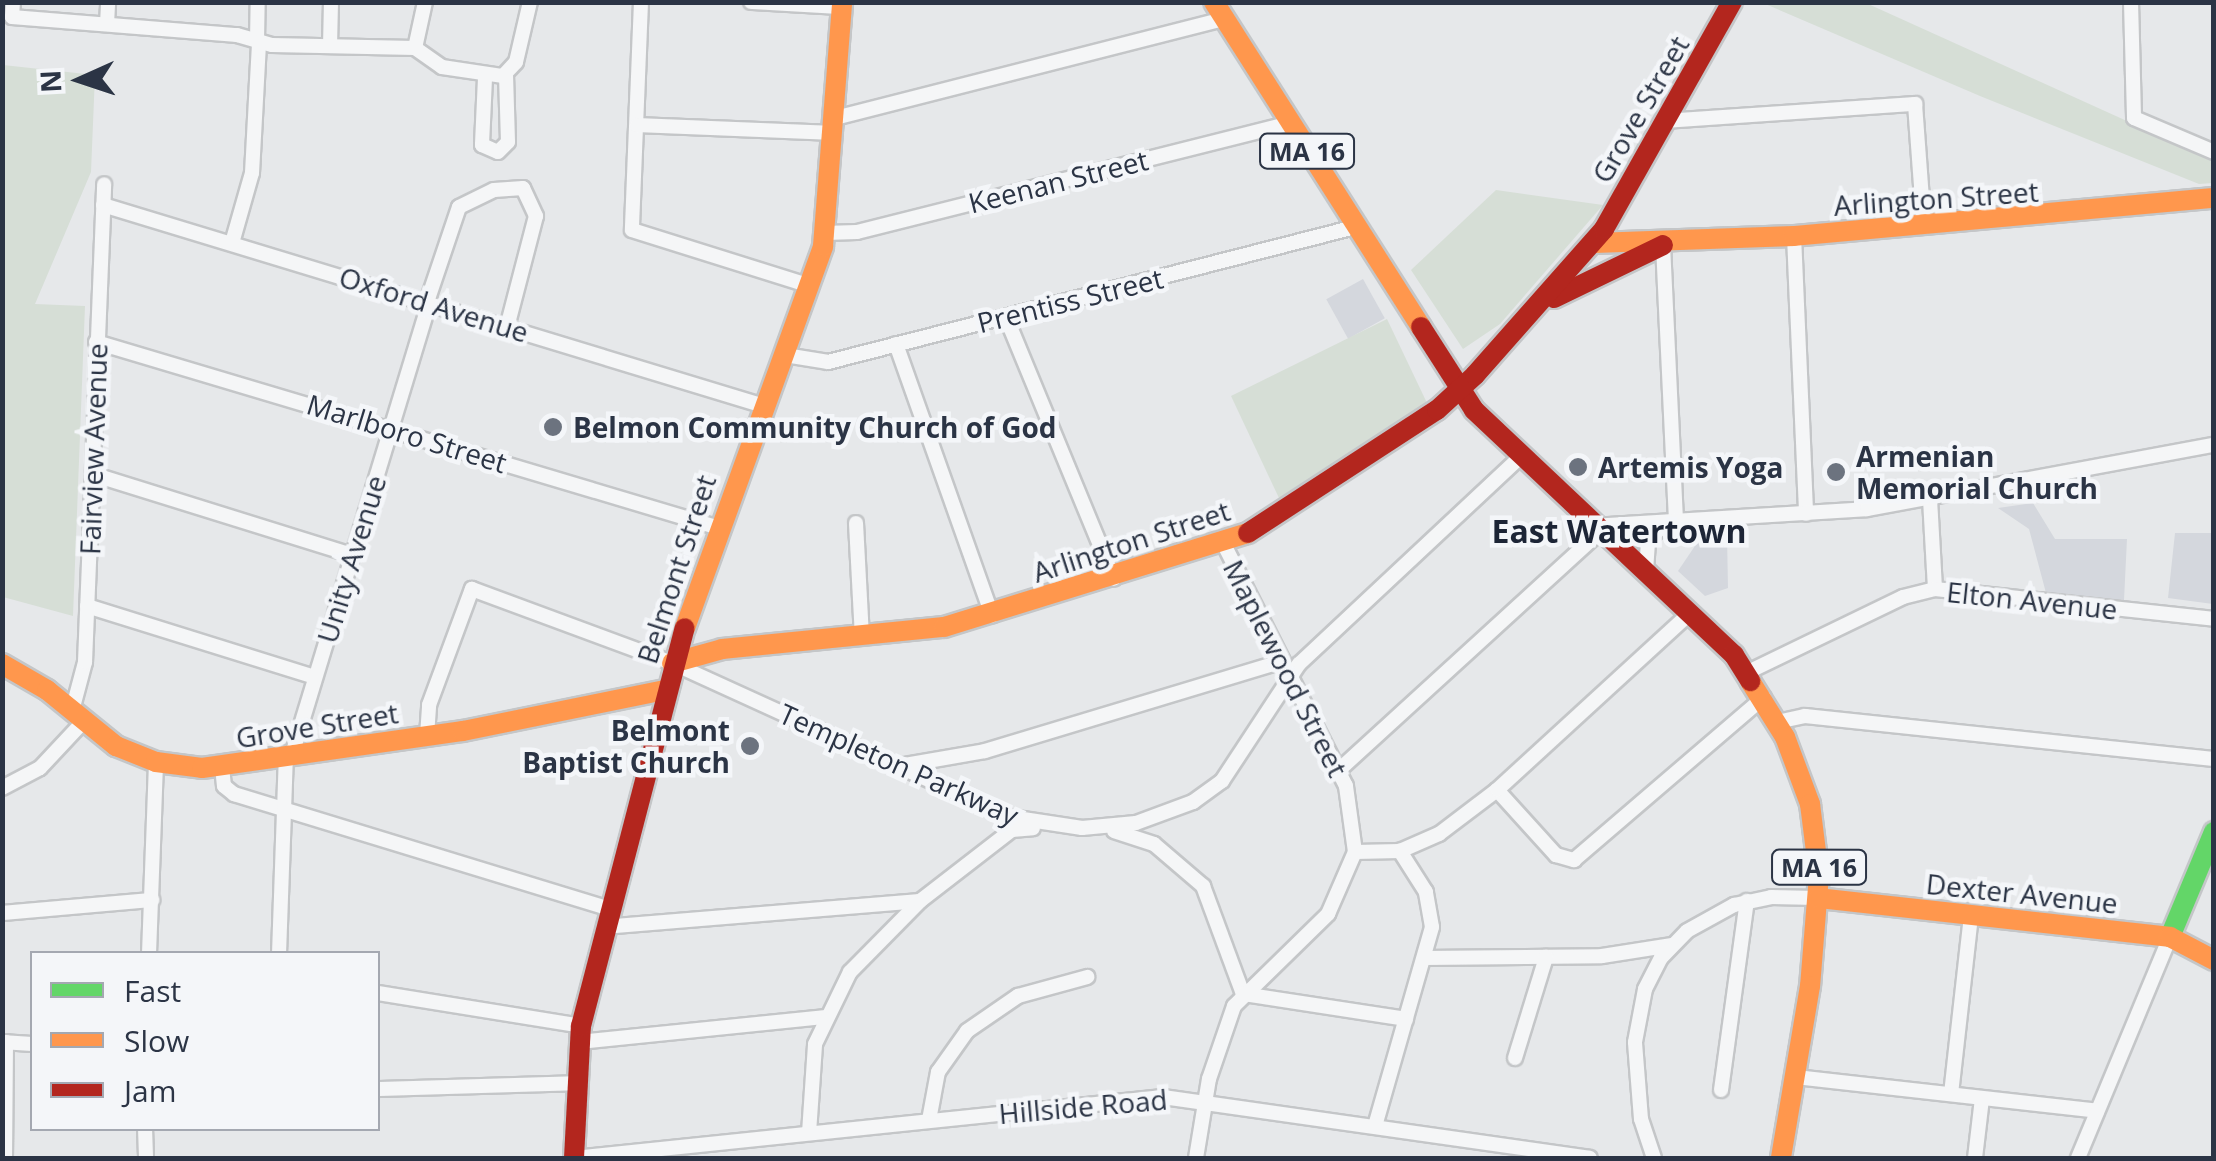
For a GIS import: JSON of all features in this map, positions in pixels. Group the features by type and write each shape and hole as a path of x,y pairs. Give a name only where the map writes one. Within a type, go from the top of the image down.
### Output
{"street":[{"path":"13,2 12,17 258,42 415,48 442,67 485,78 506,75"},
{"path":"107,24 108,2"},
{"path":"232,242 252,173 258,2"},
{"path":"330,46 331,2"},
{"path":"415,48 425,2"},
{"path":"485,78 482,145 501,152 508,142 506,75 518,58 530,2"},
{"path":"641,2 632,230 811,286"},
{"path":"752,2 842,5"},
{"path":"2131,2 2134,118 2214,152"},
{"name":"Grove Street","path":"1594,243 1731,3"},
{"name":"Belmont Street","path":"574,1158 580,1034 672,664 716,527 811,286 826,233 842,5"},
{"path":"637,125 834,125 1219,11"},
{"name":"MA 16","path":"1219,11 1460,391 1519,458 1690,612 1748,672 1778,722 1810,804 1818,898 1796,1077 1781,1158"},
{"path":"1664,121 1915,104 1924,226"},
{"name":"Keenan Street","path":"826,233 857,232 1290,123"},
{"name":"Fairview Avenue","path":"78,716 88,606 104,184"},
{"name":"Unity Avenue","path":"279,951 282,809 288,758 428,303 460,207 494,190 522,188 536,216 507,327"},
{"name":"Arlington Street","path":"1535,310 1622,262 1663,245 1924,226 2214,198"},
{"path":"1619,202 1622,226 1642,239"},
{"name":"Oxford Avenue","path":"103,205 764,406"},
{"name":"Prentiss Street","path":"785,355 820,363 1355,227"},
{"path":"1794,236 1806,514"},
{"name":"Arlington Street","path":"672,664 722,649 862,636 992,614 1224,545 1460,391 1594,243 1642,239 1663,245"},
{"path":"1594,243 1604,257 1622,262"},
{"path":"1663,245 1672,522"},
{"path":"1006,317 1114,579"},
{"name":"Marlboro Street","path":"96,342 716,527"},
{"path":"896,344 992,614"},
{"path":"1339,770 1598,530 1806,514 1930,499 2214,445"},
{"name":"Templeton Parkway","path":"427,736 429,705 472,589 672,664 1010,817 1082,828 1154,818 1207,793 1235,767 1308,656 1519,458"},
{"path":"92,474 352,555"},
{"path":"1930,499 1935,589"},
{"path":"1647,574 1648,540 1672,522"},
{"path":"856,524 862,636"},
{"name":"Maplewood Street","path":"1196,1158 1220,1041 1242,994 1328,914 1356,852 1352,802 1339,770 1224,545"},
{"name":"Elton Avenue","path":"1748,672 1903,597 1935,589 2214,619"},
{"path":"88,606 315,678"},
{"path":"1356,852 1400,851 1440,834 1497,790 1690,612"},
{"path":"898,766 986,750 1283,661"},
{"name":"Grove Street","path":"2,664 116,746 156,762 222,767 427,736 665,690"},
{"path":"1497,790 1566,861 1764,698"},
{"path":"2,788 40,768 78,716"},
{"path":"1778,722 1805,716 2214,759"},
{"path":"150,951 156,762"},
{"path":"222,767 230,793 606,918 920,902"},
{"path":"810,1132 809,1076 824,1016 861,957 920,902 1012,830 1082,828 1140,838 1193,873 1211,900 1242,994 1406,1019"},
{"path":"2078,1158 2214,832"},
{"path":"1375,1126 1424,958 1430,903 1400,851"},
{"path":"1424,958 1623,954 1672,944 1747,901 1818,898"},
{"name":"Dexter Avenue","path":"1818,898 2170,937 2214,960"},
{"path":"2,913 152,900"},
{"path":"1721,1090 1747,901"},
{"path":"1951,1094 1972,916"},
{"path":"1654,1158 1641,1120 1635,1042 1645,989 1672,944"},
{"path":"1514,1058 1546,957"},
{"path":"929,1120 938,1072 967,1031 1018,996 1087,977"},
{"path":"380,993 580,1034 824,1016"},
{"path":"5,1158 4,1042 30,1044"},
{"path":"1796,1077 2098,1112"},
{"path":"380,1088 576,1083"},
{"name":"Hillside Road","path":"574,1158 1144,1097 1205,1100 1590,1158"},
{"path":"1975,1158 1982,1098"},
{"path":"145,1131 146,1158"}],"shaded area":[{"path":"1763,3 1866,3 2213,160 2213,183 2199,184"},
{"path":"2,31 3,65 95,75 91,172 35,304 85,306 73,616 3,597"},
{"path":"1496,190 1603,205 1500,324 1463,349 1411,270"},
{"path":"1363,279 1385,318 1348,339 1326,299"},
{"path":"1387,319 1427,403 1279,498 1231,396"},
{"path":"2033,503 2055,539 2127,539 2124,600 2046,593 2029,529 1998,508"},
{"path":"2175,533 2213,533 2213,604 2168,598"},
{"path":"1727,535 1728,588 1705,596 1678,571 1701,537"}],"traffic: fast":[{"path":"2170,937 2214,832"}],"traffic: slow":[{"path":"685,628 823,246 842,2"},
{"path":"1214,2 1421,327"},
{"path":"1594,243 1794,236 2214,198"},
{"path":"672,663 722,649 944,627 1248,533"},
{"path":"2,664 47,690 116,746 156,762 202,768 463,731 665,690"},
{"path":"1750,681 1785,737 1810,804 1819,875 1810,986 1781,1158"},
{"path":"1818,898 2170,937 2214,960"}],"traffic: jam":[{"path":"1248,533 1437,410 1475,375 1604,229 1732,2"},
{"path":"1554,298 1663,245"},
{"path":"1421,327 1474,410 1734,655 1750,681"},
{"path":"574,1158 581,1026 685,628"}],"place":[{"name":"Belmon Community Church of God","path":"553,427"},
{"name":"Artemis Yoga","path":"1578,467"},
{"name":"Armenian Memorial Church","path":"1836,472"},
{"name":"Belmont Baptist Church","path":"750,746"}],"district":[{"name":"East Watertown","path":"1619,531"}]}
